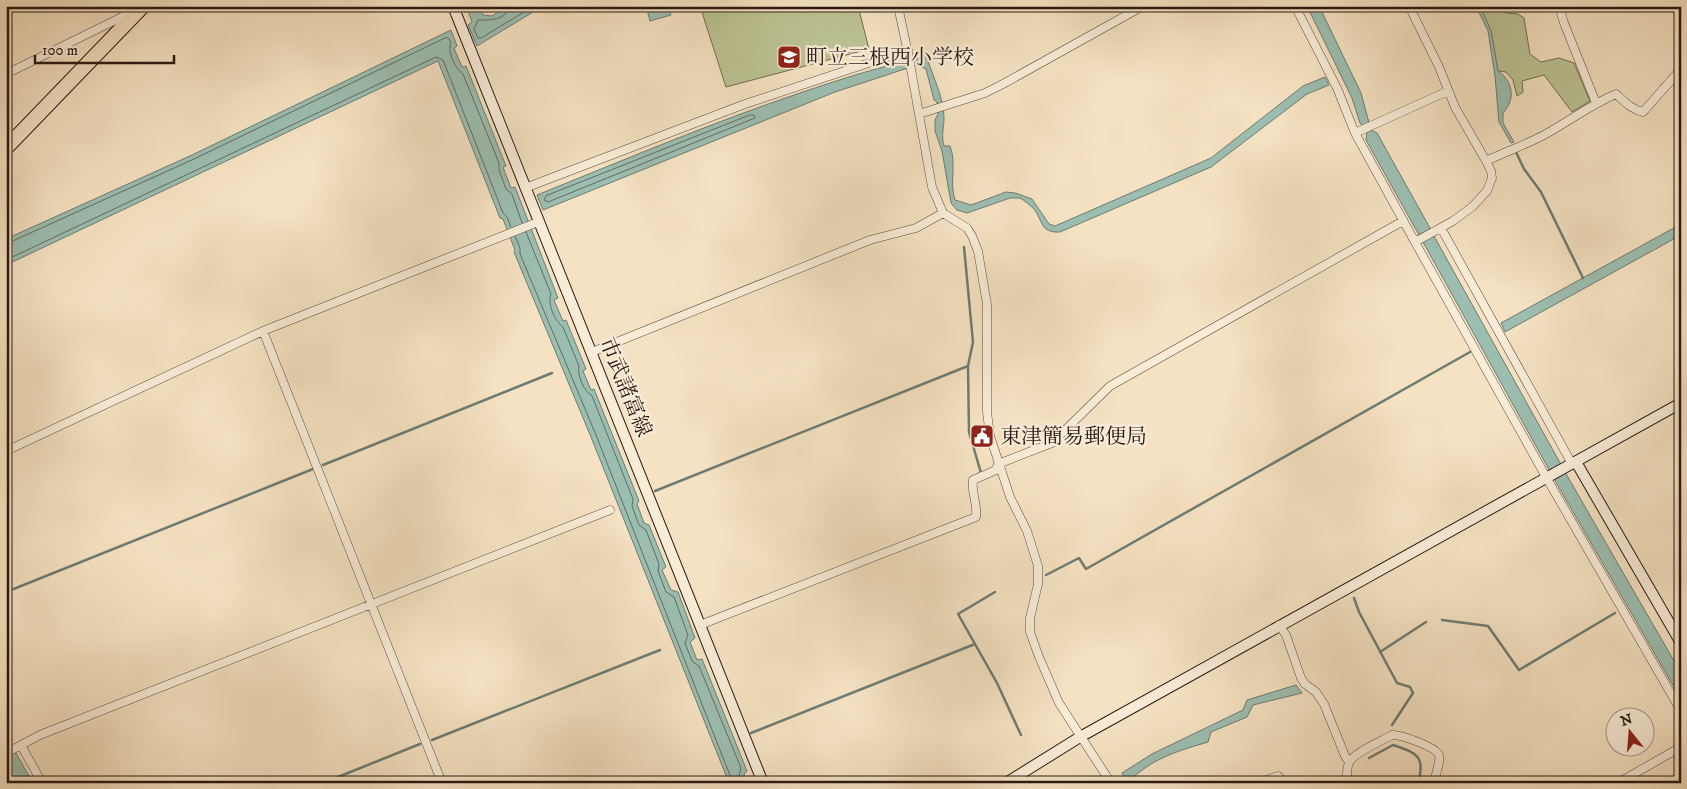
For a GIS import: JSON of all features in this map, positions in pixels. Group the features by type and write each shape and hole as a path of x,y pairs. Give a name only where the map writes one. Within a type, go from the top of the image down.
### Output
{"highway":[{"path":"6,148 143,6"}],"street":[{"path":"6,74 143,6"},
{"name":"市武諸富線","path":"453,6 525,188 535,223 592,352 763,783"},
{"path":"898,6 932,187 943,212 967,228 978,251 987,304 987,412 990,436 1010,497 1027,531 1038,566 1038,584 1030,618 1030,632 1059,702 1111,783"},
{"path":"919,114 985,93 1143,6"},
{"path":"1295,6 1336,88 1355,133 1403,221 1419,240 1546,477 1681,711"},
{"path":"1409,6 1439,67 1448,91 1486,160 1492,178 1487,191 1463,214 1419,240"},
{"path":"1559,6 1596,102"},
{"path":"525,188 745,104 908,54"},
{"path":"1486,160 1542,136 1579,115 1596,102 1616,94 1626,104 1639,112 1643,112 1681,69"},
{"path":"1355,133 1448,91"},
{"path":"592,352 870,240 916,228 943,212"},
{"path":"998,464 1052,443 1110,386 1403,221"},
{"path":"6,450 263,331 535,223"},
{"path":"1441,228 1571,464 1677,629 1681,643"},
{"path":"263,331 442,783"},
{"path":"1006,783 1080,737 1681,402"},
{"path":"700,625 976,517 978,508 972,487 973,480 996,470 998,464"},
{"path":"6,753 49,732 610,510"},
{"path":"1279,625 1286,635 1301,678 1305,684 1316,692 1324,704 1349,762"},
{"path":"1348,783 1347,772 1349,762 1356,755 1397,734 1428,745 1436,751 1440,758 1434,783"},
{"path":"21,745 42,783"},
{"path":"1618,783 1681,747"},
{"path":"1258,783 1278,776 1285,783"}],"green space":[{"name":"町立三根西小学校","path":"700,6 858,6 869,49 726,87"},
{"path":"1480,6 1501,6 1506,13 1518,14 1524,18 1530,54 1541,62 1559,58 1574,63 1590,101 1572,112 1544,75 1522,81 1523,92 1517,96 1513,80 1506,72 1498,71 1491,31"}],"water":[{"path":"466,6 479,6 483,15 492,16 507,6 543,6 477,46 468,25 472,22"},
{"path":"646,6 669,6 671,15 650,21"},
{"path":"1307,6 1319,6 1361,93 1371,130 1377,133 1430,228 1428,230 1432,237 1434,236 1569,479 1681,673 1681,699 1557,484 1423,242 1426,240 1422,233 1419,235 1366,140 1367,131 1360,123 1352,98"},
{"path":"1476,6 1480,6 1491,31 1498,71 1510,85 1510,102 1503,113 1503,123 1514,142 1511,143 1499,122 1495,76 1488,31"},
{"path":"451,30 457,46 454,48 462,67 466,66 506,166 503,167 511,188 515,187 558,298 554,300 563,321 566,320 586,369 583,371 591,390 594,389 639,501 637,504 644,523 649,525 666,567 662,570 671,590 678,592 695,638 690,642 697,660 702,659 747,771 744,774 747,783 729,783 438,61 6,265 6,239 192,155"},
{"path":"925,57 938,89 944,111 943,142 944,146 950,146 952,153 953,193 955,200 971,205 1006,192 1015,193 1032,199 1049,224 1055,226 1211,158 1303,86 1325,77 1329,85 1307,94 1211,167 1060,232 1049,231 1045,228 1034,209 1020,198 1010,198 967,213 957,210 951,203 942,151 935,131 935,120 938,114 937,102 934,100 926,69 917,65 835,92 543,210 537,195 668,142 767,105 862,73"},
{"path":"1681,224 1681,235 1505,332 1501,323"},
{"path":"1296,685 1302,693 1253,705 1247,717 1211,732 1208,742 1158,760 1133,778 1135,783 1127,783 1122,773 1152,754 1243,710 1247,700"},
{"path":"6,736 33,783 6,783"}],"waterway":[{"path":"1516,152 1524,169 1541,192 1583,278"},
{"path":"655,491 968,366 973,342 964,247"},
{"path":"1046,575 1079,558 1086,569 1470,352"},
{"path":"968,366 969,432 981,473"},
{"path":"323,465 552,373"},
{"path":"6,592 313,469"},
{"path":"751,733 975,644 958,614 995,592"},
{"path":"1354,598 1359,612 1397,683 1410,687 1413,693 1392,725"},
{"path":"1442,620 1488,626 1519,670 1615,613"},
{"path":"1380,652 1426,622"},
{"path":"975,644 997,683 1021,735"},
{"path":"432,740 660,650"},
{"path":"323,783 420,744"},
{"path":"1369,758 1393,745 1408,750 1417,756 1420,761 1418,783"}],"place":[{"name":"町立三根西小学校","path":"789,57"},
{"name":"東津簡易郵便局","path":"982,436"}]}
